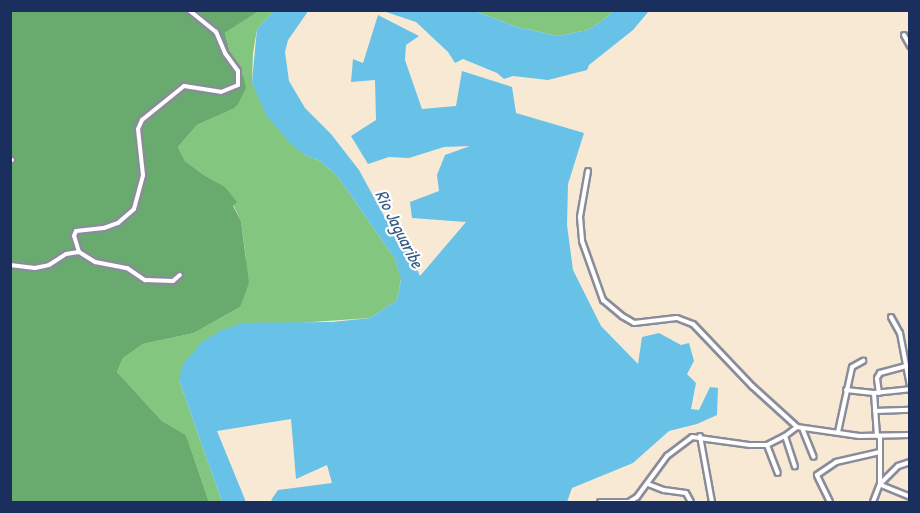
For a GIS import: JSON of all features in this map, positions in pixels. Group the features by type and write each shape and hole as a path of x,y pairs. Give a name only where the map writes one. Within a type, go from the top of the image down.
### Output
{"street":[{"path":"180,275 173,281 145,280 127,268 95,262 79,252 74,236 76,231 113,226 134,209 144,168 138,129 142,120 184,86 221,92 238,85 238,71 216,32 189,10"},
{"path":"904,35 909,46"},
{"path":"588,171 580,217 582,242 592,275 603,300 622,316 634,323 677,318 693,324 752,386 797,426 879,436 909,435"},
{"path":"10,265 41,268 56,262 66,254 79,252"},
{"path":"846,390 876,393 909,387 900,333 891,316"},
{"path":"838,432 852,367 863,362"},
{"path":"873,502 880,484 879,436 875,411 877,378 880,373 907,366"},
{"path":"875,411 909,410"},
{"path":"600,502 628,502 642,494 661,463 679,445 692,437 700,436 750,445 767,445 785,436 797,426"},
{"path":"802,428 814,457"},
{"path":"700,436 712,502"},
{"path":"785,436 795,466"},
{"path":"767,445 778,473"},
{"path":"830,502 817,475 836,462 880,452"},
{"path":"880,484 898,466 909,462"},
{"path":"648,484 664,490 686,493 691,502"},
{"path":"880,484 909,497"}],"green space":[{"path":"10,11 259,11 225,33 231,56 243,75 246,88 238,104 233,109 197,125 178,147 185,161 224,186 237,202 233,206 241,221 249,283 240,307 194,333 143,344 123,358 117,372 162,421 186,435 209,502 11,502"},
{"path":"259,11 274,11 257,29 253,53 252,82 267,115 305,155 320,161 338,177 395,259 401,279 397,300 370,318 297,323 179,380 222,502 209,502 186,435 162,421 117,372 123,358 143,344 194,333 240,307 246,258 241,221 224,186 185,161 178,147 197,125 233,109 243,75 231,56 225,33"},
{"path":"475,11 613,11 588,30 558,36 517,27"}],"water":[{"path":"309,10 288,40 285,52 289,81 305,108 331,134 359,170 384,216 407,246 420,276 466,222 412,218 410,202 439,191 437,175 445,155 470,146 444,147 409,158 389,157 368,164 351,136 376,120 375,80 351,82 353,59 363,63 378,15 419,36 406,45 405,60 422,109 456,106 462,71 512,87 516,113 584,133 568,184 567,225 573,270 601,326 638,364 642,337 659,333 681,345 689,343 694,361 687,374 696,383 691,409 699,410 710,387 718,388 717,415 697,424 669,431 633,463 572,488 567,502 275,502 271,500 278,490 332,483 327,465 296,479 291,419 217,431 246,502 222,502 179,380 183,364 202,342 220,331 242,323 332,322 370,318 397,300 401,280 395,259 338,177 320,161 305,155 291,144 266,115 252,82 257,29 274,11"},
{"path":"383,11 475,11 517,27 558,36 588,30 613,11 649,11 633,30 589,65 587,70 548,80 513,76 504,79 497,73 463,59 455,63 448,52 416,22"}],"water label":[{"name":"Rio Jaguaribe","path":"399,229"}]}
